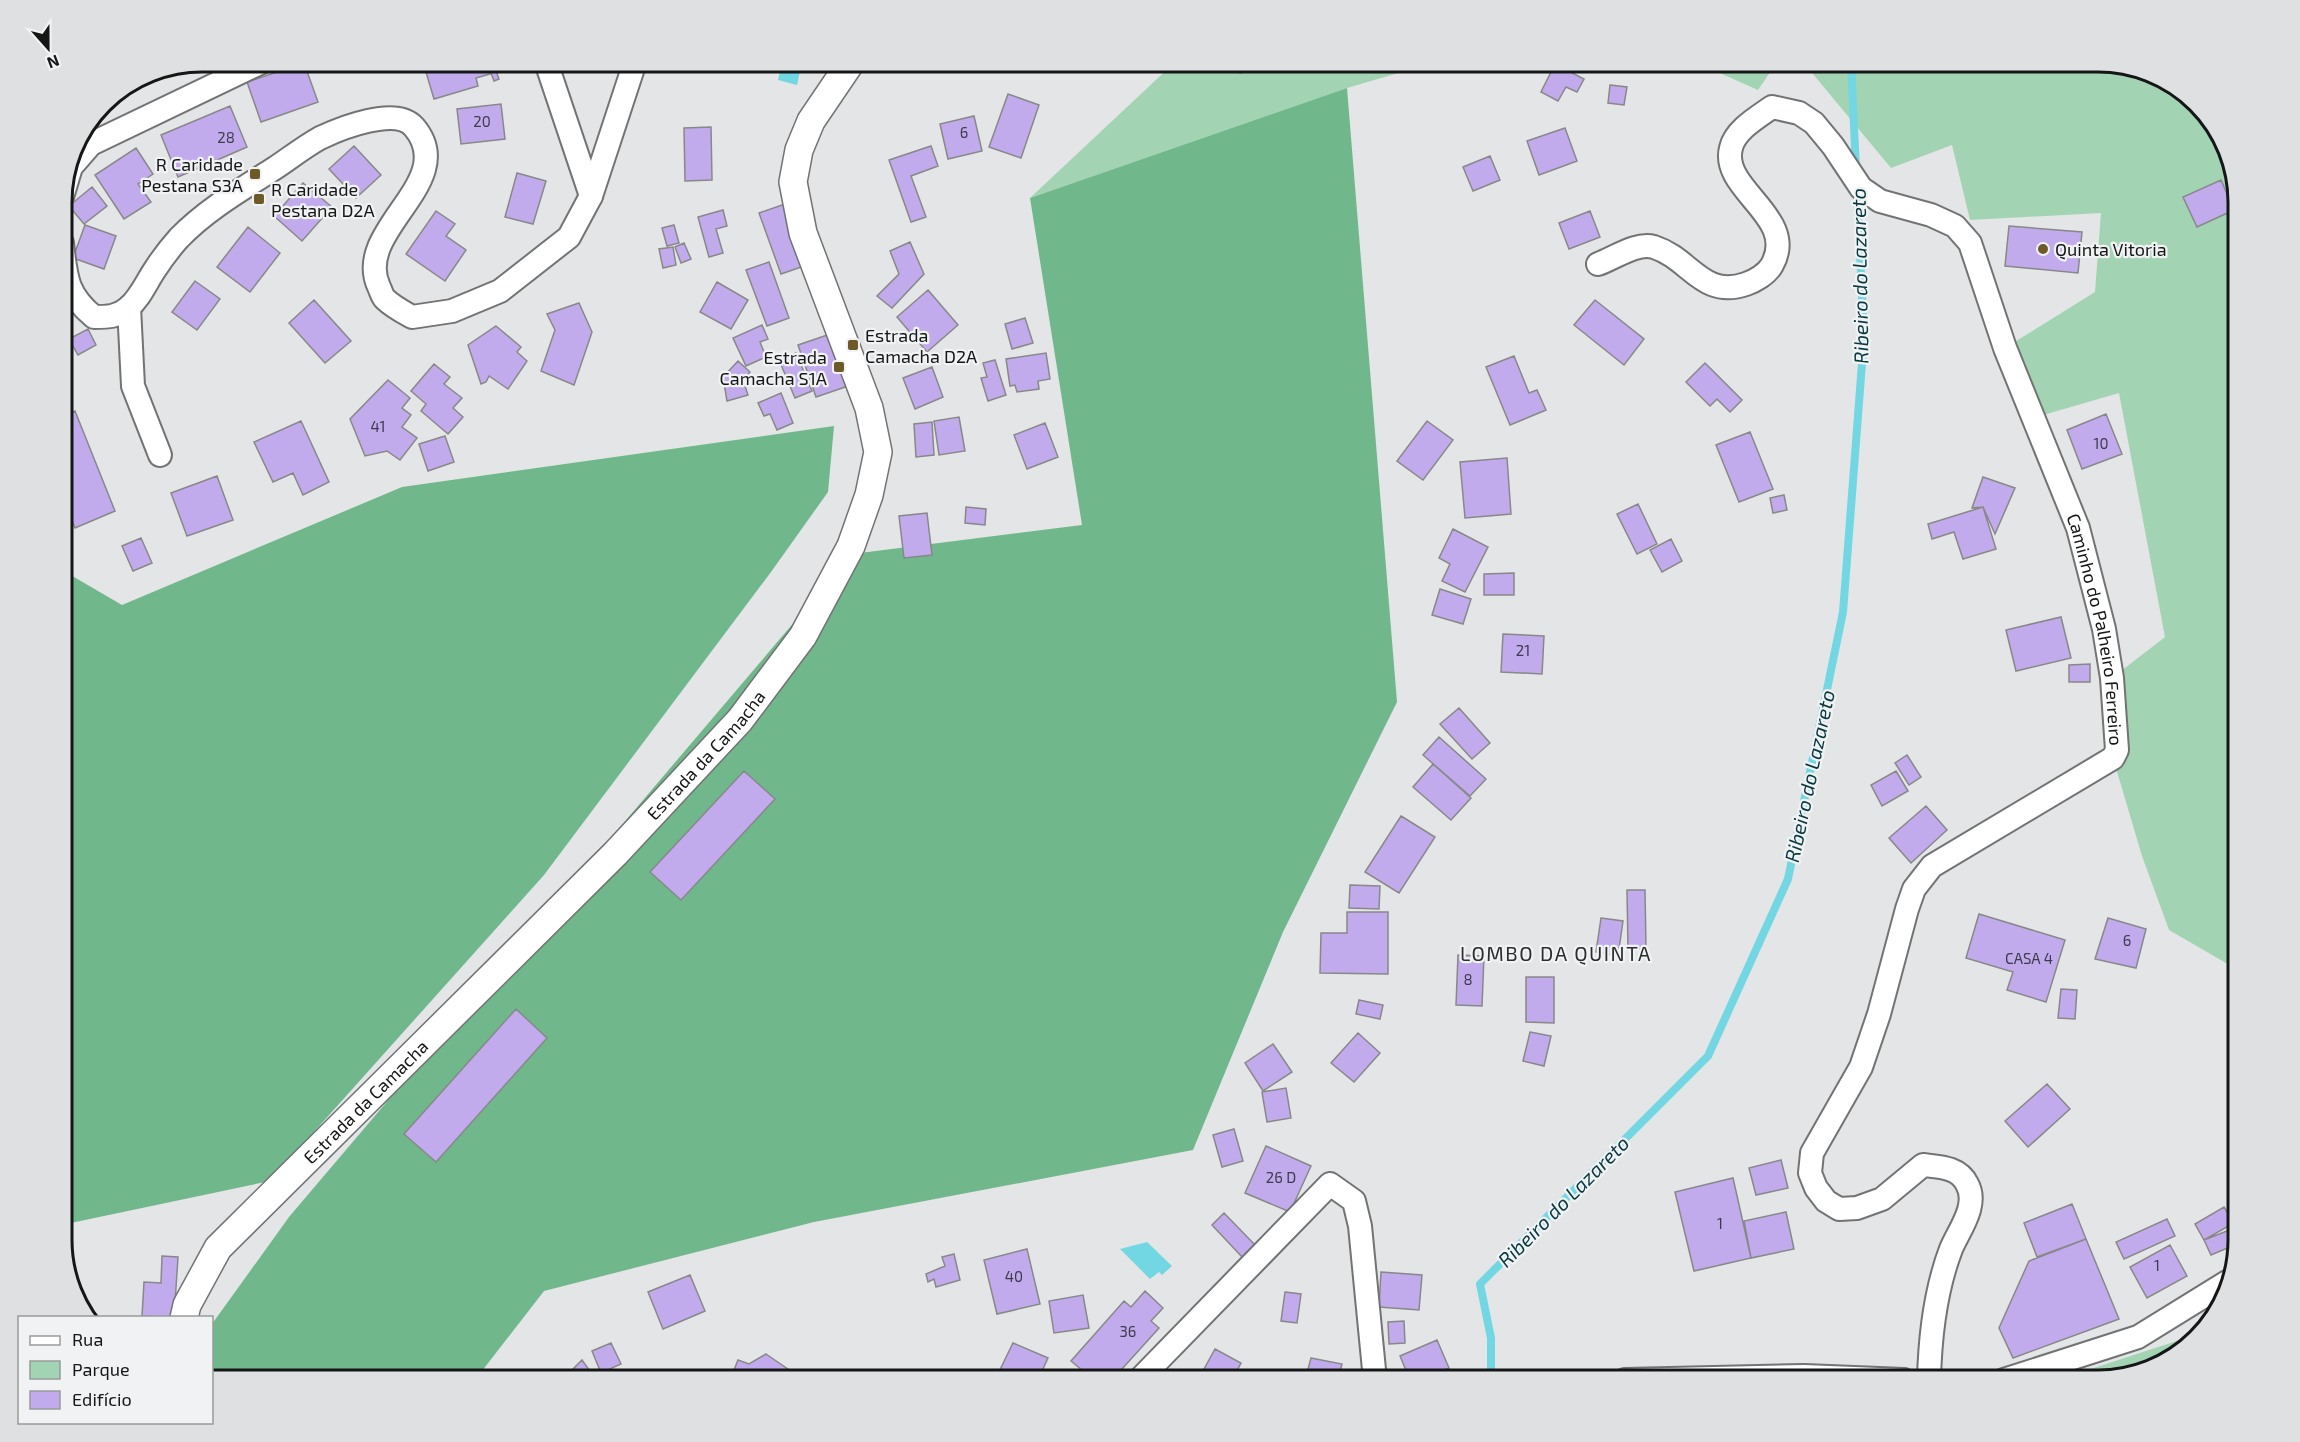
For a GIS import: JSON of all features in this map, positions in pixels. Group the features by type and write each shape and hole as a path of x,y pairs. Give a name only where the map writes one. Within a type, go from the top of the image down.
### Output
{"street":[{"path":"81,155 91,144 241,72"},
{"path":"549,72 591,196"},
{"path":"72,294 84,309 94,317 115,316 129,307 180,238 225,200 321,138 371,119 398,118 414,126 424,146 425,162 420,183 386,233 374,257 374,277 384,298 412,317 453,311 500,291 569,237 591,196 632,72"},
{"name":"Estrada da Camacha","path":"184,1316 187,1305 218,1248 615,854 740,720 803,636 846,556 869,495 878,452 869,408 803,233 793,182 799,150 811,121 844,72"},
{"name":"Caminho do Palheiro Ferreiro","path":"1598,264 1635,248 1652,247 1671,256 1714,287 1734,288 1754,281 1770,268 1778,253 1775,233 1766,213 1742,185 1730,164 1731,147 1754,120 1772,107 1799,113 1814,123 1833,146 1861,188 1880,201 1931,215 1955,226 1970,243 2005,348 2078,528 2104,629 2112,678 2117,750 2113,758 1932,866 1914,890 1879,1014 1861,1067 1810,1161 1810,1173 1816,1188 1826,1201 1839,1209 1857,1208 1882,1199 1923,1165 1944,1167 1958,1173 1968,1185 1969,1214 1952,1248 1941,1279 1930,1350 1929,1370"},
{"path":"129,307 133,386 160,455"},
{"path":"1149,1370 1330,1184 1354,1201 1360,1226 1374,1370"},
{"path":"2035,1370 2138,1337 2219,1287"}],"green space":[{"path":"1164,72 1402,72 1347,88 1030,198"},
{"path":"1718,72 1770,72 1758,90"},
{"path":"1811,72 2098,72 2132,76 2163,89 2190,110 2211,137 2218,152 2226,176 2228,193 2228,964 2169,930 2142,856 2113,758 2112,678 2165,637 2119,393 2033,418 2005,348 2095,292 2101,213 1970,220 1952,145 1891,168"},
{"path":"1347,88 1397,702 1283,932 1193,1150 814,1222 544,1291 483,1370 213,1370 213,1323 289,1217 852,554 1082,525 1030,198"},
{"path":"834,426 828,492 771,572 544,875 270,1181 72,1223 72,576 122,605 402,487"},
{"path":"2181,1340 2163,1353 2132,1366 2088,1370"}],"water":[{"path":"780,72 800,72 797,85 778,80"},
{"path":"1147,1242 1172,1266 1162,1275 1159,1272 1150,1279 1120,1249"}],"building":[{"path":"277,72 307,72 318,102 261,122 247,82"},
{"path":"426,72 489,72 490,74 476,78 478,86 434,99"},
{"path":"491,72 496,72 499,79 494,81"},
{"path":"1551,72 1570,72 1584,79 1577,92 1566,87 1558,101 1541,92"},
{"path":"1610,85 1627,87 1624,105 1608,103"},
{"path":"1008,94 1039,105 1021,158 989,147"},
{"path":"501,104 505,139 461,144 457,109"},
{"path":"230,106 247,147 178,177 161,135"},
{"path":"974,116 982,151 948,159 940,124"},
{"path":"711,127 712,180 685,181 684,128"},
{"path":"1565,128 1577,161 1539,175 1527,141"},
{"path":"354,146 381,175 356,198 329,169"},
{"path":"931,146 938,166 911,176 926,217 911,222 889,160"},
{"path":"136,148 153,174 138,184 151,202 124,219 95,175"},
{"path":"1490,156 1500,180 1473,191 1463,167"},
{"path":"517,173 546,181 533,224 505,217"},
{"path":"2221,180 2228,196 2228,213 2197,227 2183,197"},
{"path":"303,183 332,207 302,241 274,216"},
{"path":"92,187 107,206 84,224 72,210 72,204"},
{"path":"785,204 807,265 781,274 759,213"},
{"path":"723,210 727,226 716,229 723,253 709,257 698,217"},
{"path":"436,211 455,224 446,236 466,250 445,281 406,254"},
{"path":"1590,211 1600,237 1569,249 1559,223"},
{"path":"85,225 116,236 104,269 73,258"},
{"path":"674,225 679,243 667,246 662,228"},
{"name":"Quinta Vitoria","path":"2009,226 2082,232 2078,273 2005,266"},
{"path":"248,227 280,253 250,292 217,267"},
{"path":"910,242 924,274 892,308 877,296 899,274 890,251"},
{"path":"684,243 691,259 681,263 675,247"},
{"path":"673,247 676,265 663,268 659,249"},
{"path":"769,262 789,318 767,326 746,270"},
{"path":"195,281 220,299 197,330 172,312"},
{"path":"717,282 748,300 731,329 700,312"},
{"path":"928,290 958,325 927,352 897,317"},
{"path":"314,300 351,341 325,363 289,323"},
{"path":"1595,300 1644,339 1624,365 1574,325"},
{"path":"579,303 592,332 574,385 541,371 555,330 547,314"},
{"path":"1025,318 1033,343 1012,349 1005,324"},
{"path":"762,325 768,339 760,342 766,357 746,366 733,338"},
{"path":"496,326 521,347 517,352 527,361 508,389 489,376 486,382 481,384 468,345"},
{"path":"88,329 96,345 78,355 72,344 72,337"},
{"path":"839,331 857,383 816,397 798,345"},
{"path":"796,353 812,391 795,398 779,360"},
{"path":"1046,353 1050,379 1038,381 1039,389 1017,392 1015,385 1010,386 1006,359"},
{"path":"1514,356 1529,393 1537,390 1546,410 1510,425 1486,367"},
{"path":"995,360 1006,395 988,401 981,378 987,377 983,363"},
{"path":"738,361 750,372 743,380 748,395 727,401 723,377"},
{"path":"1705,363 1742,400 1730,412 1717,399 1710,406 1686,382"},
{"path":"434,364 450,377 444,384 462,398 453,408 463,417 448,434 421,411 426,404 411,391"},
{"path":"932,367 943,397 915,409 903,378"},
{"path":"388,380 410,398 402,408 411,415 402,427 417,438 400,460 387,451 365,456 350,419"},
{"path":"781,393 793,423 777,430 770,414 764,416 758,403"},
{"path":"75,411 115,511 75,528 72,520 72,412"},
{"path":"2106,414 2122,454 2082,469 2067,430"},
{"path":"959,417 965,451 939,455 934,421"},
{"path":"301,421 329,482 303,495 293,473 273,482 254,442"},
{"path":"1427,421 1453,440 1423,480 1397,461"},
{"path":"932,422 934,455 916,457 914,424"},
{"path":"1045,423 1058,457 1027,469 1014,435"},
{"path":"1750,432 1773,489 1739,502 1716,445"},
{"path":"445,436 454,462 428,471 419,444"},
{"path":"1507,458 1511,514 1465,518 1460,462"},
{"path":"217,476 233,520 187,536 171,493"},
{"path":"1983,477 2015,488 1995,534 1983,507 1972,508"},
{"path":"1784,495 1787,510 1773,513 1770,498"},
{"path":"1638,504 1657,544 1637,554 1617,514"},
{"path":"966,507 986,509 985,525 965,523"},
{"path":"1983,507 1996,549 1963,559 1954,532 1932,539 1928,524"},
{"path":"927,513 932,555 904,558 899,516"},
{"path":"1453,529 1488,547 1465,592 1442,581 1450,564 1439,558"},
{"path":"141,538 152,563 133,571 122,546"},
{"path":"1671,539 1682,561 1662,572 1650,550"},
{"path":"1514,573 1514,595 1484,595 1484,574"},
{"path":"1440,589 1471,599 1463,624 1432,615"},
{"path":"2061,617 2071,658 2016,671 2006,630"},
{"path":"1503,634 1544,636 1542,674 1501,672"},
{"path":"2090,664 2090,682 2069,682 2069,665"},
{"path":"1459,708 1490,743 1472,759 1440,724"},
{"path":"1439,737 1486,779 1470,796 1423,755"},
{"path":"1907,755 1921,777 1909,785 1895,763"},
{"path":"1433,764 1471,798 1451,820 1413,787"},
{"path":"744,771 775,799 681,900 650,872"},
{"path":"1896,771 1908,791 1882,806 1871,785"},
{"path":"1926,806 1947,830 1911,863 1889,838"},
{"path":"1401,816 1435,837 1399,893 1365,872"},
{"path":"1350,885 1380,886 1379,909 1349,908"},
{"path":"1627,890 1645,890 1646,949 1628,949"},
{"path":"1347,912 1388,912 1388,974 1320,973 1321,933 1347,933"},
{"path":"1979,914 2065,940 2046,1002 2007,990 2013,972 1966,958"},
{"path":"1601,918 1623,921 1618,956 1596,952"},
{"path":"2108,918 2146,929 2136,968 2095,959"},
{"path":"1458,955 1484,956 1482,1006 1456,1005"},
{"path":"1526,977 1554,977 1554,1023 1526,1022"},
{"path":"2061,989 2077,990 2075,1019 2058,1018"},
{"path":"1359,1000 1383,1005 1380,1019 1356,1014"},
{"path":"516,1009 547,1038 436,1162 404,1134"},
{"path":"1530,1032 1551,1036 1544,1066 1523,1061"},
{"path":"1358,1033 1380,1053 1354,1082 1331,1063"},
{"path":"1273,1044 1292,1072 1263,1091 1245,1063"},
{"path":"2047,1084 2070,1109 2028,1147 2005,1121"},
{"path":"1286,1088 1291,1118 1267,1122 1262,1092"},
{"path":"1234,1129 1243,1161 1222,1167 1213,1135"},
{"path":"1266,1146 1311,1166 1290,1212 1245,1193"},
{"path":"1781,1160 1788,1188 1756,1195 1749,1168"},
{"path":"1733,1178 1751,1258 1694,1271 1675,1192"},
{"path":"2072,1204 2086,1239 2037,1257 2024,1223"},
{"path":"2224,1207 2228,1213 2228,1226 2204,1240 2195,1224"},
{"path":"1786,1212 1794,1249 1751,1258 1744,1221"},
{"path":"1224,1213 1255,1245 1242,1257 1212,1225"},
{"path":"2167,1219 2175,1236 2124,1259 2116,1242"},
{"path":"2228,1231 2228,1248 2211,1255 2204,1240"},
{"path":"2086,1239 2119,1319 2013,1358 1999,1328 2029,1261"},
{"path":"2170,1245 2187,1276 2147,1298 2130,1267"},
{"path":"1027,1249 1040,1304 997,1314 984,1260"},
{"path":"954,1254 960,1280 936,1287 934,1279 928,1282 926,1274 945,1266 942,1257"},
{"path":"162,1256 178,1257 174,1316 142,1316 144,1282 161,1283"},
{"path":"1381,1272 1422,1275 1419,1310 1379,1307"},
{"path":"690,1275 705,1311 663,1329 648,1292"},
{"path":"1145,1291 1163,1308 1151,1321 1159,1328 1121,1370 1082,1370 1071,1361 1124,1301 1131,1307"},
{"path":"1285,1292 1301,1294 1297,1323 1281,1321"},
{"path":"1083,1295 1089,1328 1054,1333 1049,1301"},
{"path":"1404,1321 1405,1343 1389,1344 1388,1322"},
{"path":"1437,1340 1449,1368 1406,1370 1400,1356"},
{"path":"611,1343 621,1364 608,1370 600,1370 592,1351"},
{"path":"1013,1343 1048,1358 1043,1370 1000,1370"},
{"path":"1215,1349 1241,1363 1237,1370 1203,1370"},
{"path":"766,1354 789,1370 734,1370 738,1360 749,1364"},
{"path":"1311,1358 1342,1364 1340,1370 1308,1370"},
{"path":"582,1360 589,1370 572,1370"}],"waterway":[{"name":"Ribeiro do Lazareto","path":"1851,72 1856,170"},
{"name":"Ribeiro do Lazareto","path":"1491,1370 1491,1338 1480,1284 1708,1056 1788,879 1843,612 1864,337 1857,189"}],"place":[{"name":"R Caridade Pestana S3A","path":"255,174"},
{"name":"R Caridade Pestana D2A","path":"259,199"},
{"name":"Quinta Vitoria","path":"2043,249"},
{"name":"Estrada Camacha D2A","path":"853,345"},
{"name":"Estrada Camacha S1A","path":"839,367"}],"district":[{"name":"LOMBO DA QUINTA","path":"1556,953"}]}
